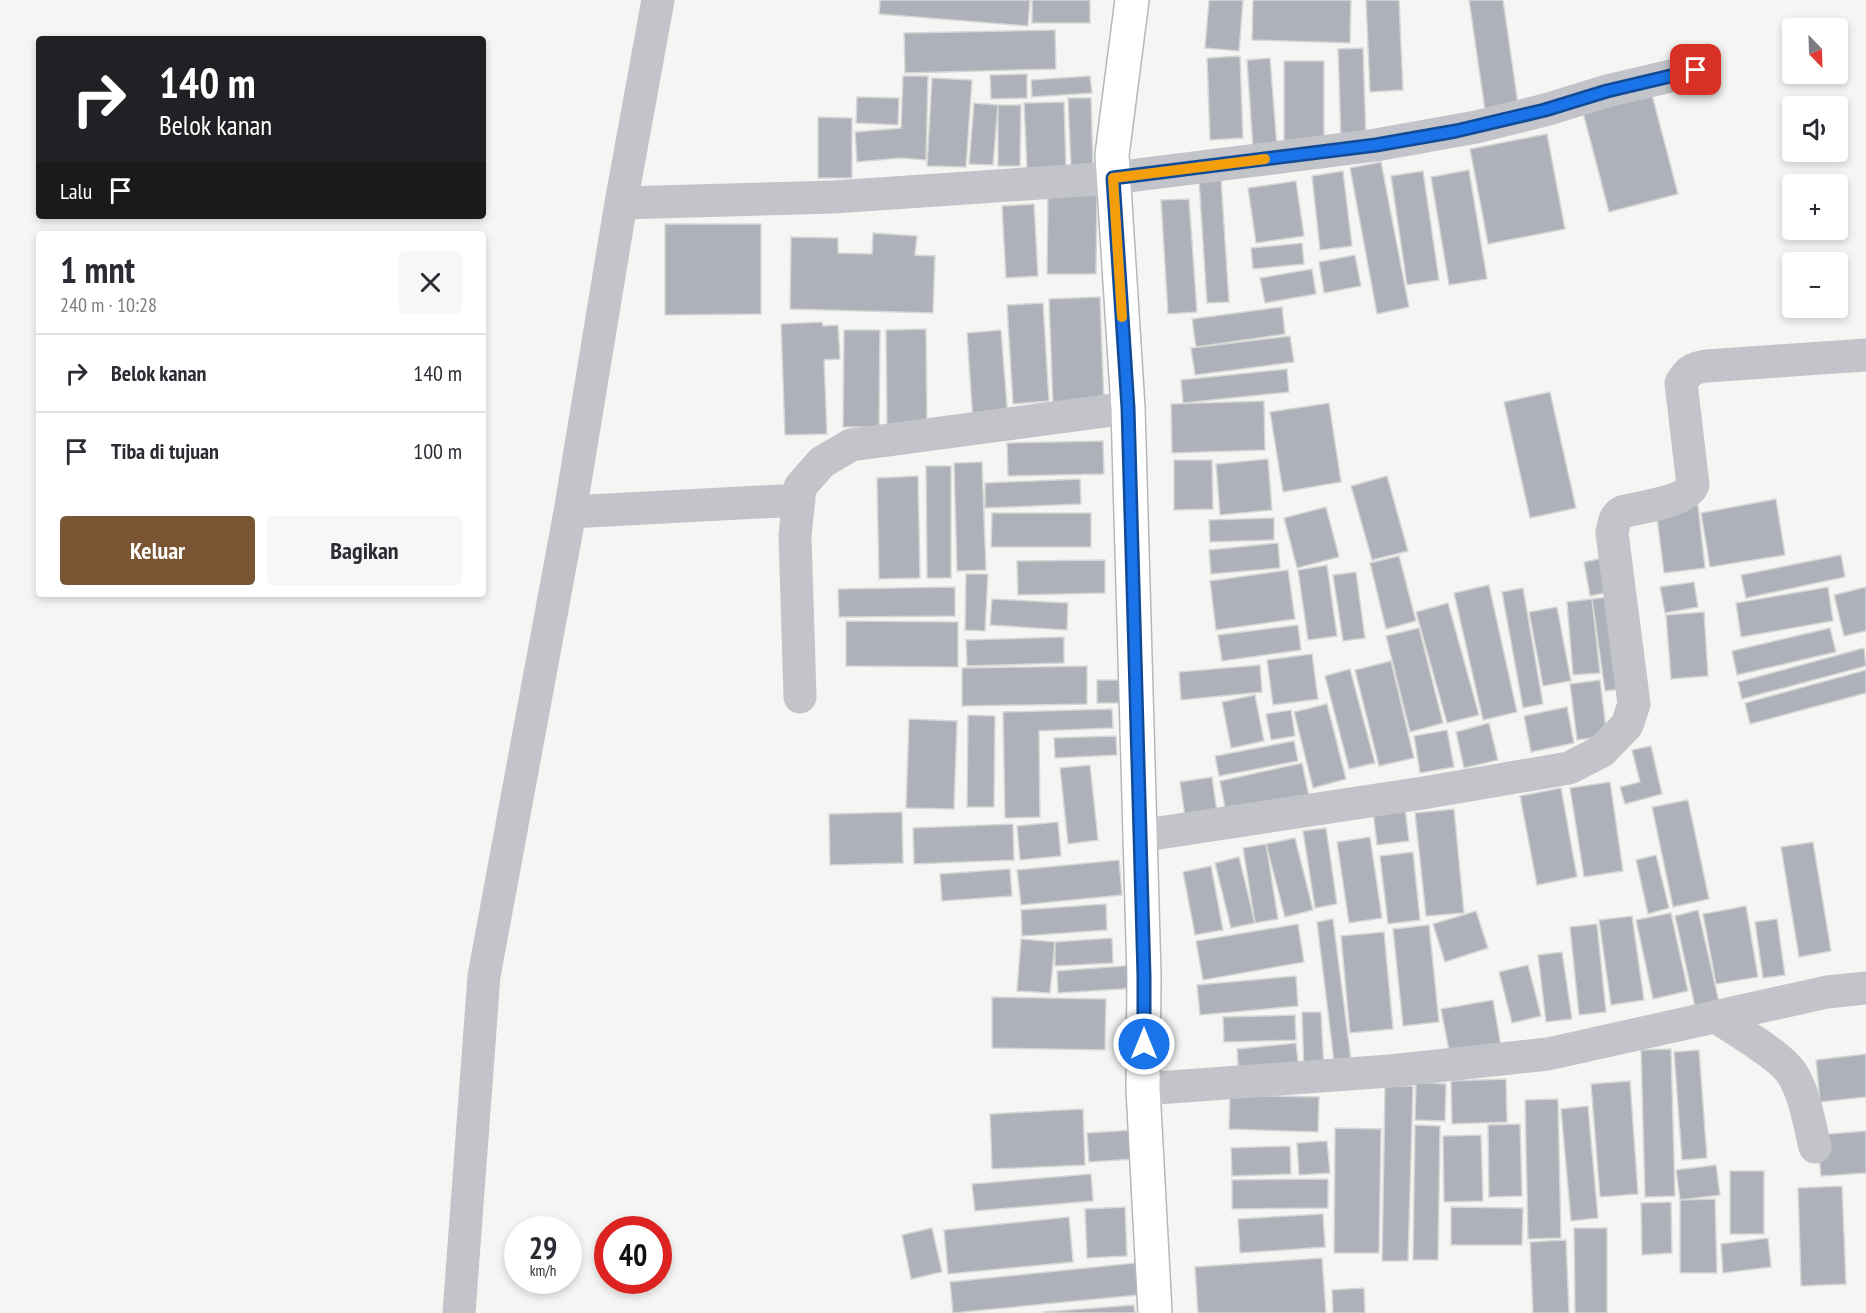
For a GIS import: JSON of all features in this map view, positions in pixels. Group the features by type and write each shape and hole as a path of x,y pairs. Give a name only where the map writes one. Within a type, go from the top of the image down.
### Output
{"street":[{"path":"459,1313 484,976 570,512 621,203 658,0"},
{"path":"1132,0 1112,155 1128,408 1144,976 1143,1089 1155,1313"},
{"path":"621,203 834,197 1113,178 1376,145 1465,129 1696,70"},
{"path":"1139,836 1423,793 1569,768 1602,751 1627,725 1634,704 1612,533 1614,524 1616,516 1622,512 1679,498 1693,485 1681,383 1687,372 1706,366 1866,355"},
{"path":"800,697 795,536 800,487 822,462 850,446 1128,408"},
{"path":"570,512 799,500"},
{"path":"1143,1089 1390,1071 1548,1054 1827,992 1866,988"},
{"path":"1716,1017 1765,1049 1791,1071 1803,1100 1815,1147"}],"building":[{"path":"880,0 1030,0 1028,26 879,14"},
{"path":"1032,0 1090,0 1090,23 1032,23"},
{"path":"1209,0 1243,0 1239,51 1205,48"},
{"path":"1253,0 1351,0 1350,43 1252,40"},
{"path":"1366,0 1399,0 1403,90 1370,92"},
{"path":"1469,0 1503,0 1518,104 1485,110"},
{"path":"1055,30 1056,69 905,73 904,33"},
{"path":"1363,48 1366,140 1341,140 1338,49"},
{"path":"1240,56 1243,138 1210,140 1207,58"},
{"path":"1270,58 1277,147 1253,149 1247,60"},
{"path":"1284,61 1324,61 1324,143 1284,143"},
{"path":"1027,74 1027,98 991,99 990,75"},
{"path":"903,76 928,76 926,160 900,158 857,162 855,132 901,128"},
{"path":"1090,76 1092,93 1032,97 1031,80"},
{"path":"932,78 972,80 966,167 927,166"},
{"path":"1650,87 1678,194 1609,212 1581,105"},
{"path":"857,97 899,98 898,125 856,123"},
{"path":"1068,98 1091,98 1093,166 1071,167"},
{"path":"1064,102 1066,167 1027,169 1024,103"},
{"path":"974,103 998,105 993,165 969,164"},
{"path":"998,105 1021,105 1020,166 998,166"},
{"path":"818,117 852,118 852,178 818,178"},
{"path":"1547,134 1565,229 1488,244 1470,149"},
{"path":"1381,162 1409,307 1377,314 1350,168"},
{"path":"1469,170 1487,279 1449,285 1431,177"},
{"path":"1343,171 1352,246 1320,250 1312,176"},
{"path":"1423,171 1439,280 1407,285 1391,176"},
{"path":"1221,179 1229,302 1207,303 1199,181"},
{"path":"1296,181 1304,236 1256,243 1248,188"},
{"path":"1048,194 1097,195 1096,274 1047,274"},
{"path":"1189,199 1197,312 1168,314 1161,200"},
{"path":"1034,204 1038,276 1006,278 1002,206"},
{"path":"665,224 761,224 761,314 665,315"},
{"path":"873,233 917,236 915,255 935,256 933,313 790,309 791,237 838,238 838,253 872,254"},
{"path":"1302,243 1304,264 1253,269 1251,248"},
{"path":"1355,255 1361,286 1324,293 1319,262"},
{"path":"1312,269 1316,294 1265,303 1260,278"},
{"path":"1100,297 1104,404 1053,406 1049,299"},
{"path":"1043,303 1049,401 1013,404 1007,305"},
{"path":"1282,307 1285,334 1196,347 1192,319"},
{"path":"822,322 823,326 838,325 840,359 824,360 827,434 785,435 781,324"},
{"path":"926,329 927,427 887,427 886,330"},
{"path":"844,330 880,330 879,427 843,427"},
{"path":"1001,330 1008,419 973,422 967,333"},
{"path":"1290,336 1294,362 1195,375 1191,348"},
{"path":"1287,369 1289,392 1183,403 1181,380"},
{"path":"1550,392 1576,508 1530,518 1504,402"},
{"path":"1264,401 1265,450 1172,453 1171,404"},
{"path":"1329,403 1341,482 1283,492 1270,412"},
{"path":"1103,441 1104,474 1008,476 1007,443"},
{"path":"1268,459 1272,510 1220,515 1216,464"},
{"path":"1174,460 1212,460 1213,509 1174,510"},
{"path":"982,462 986,570 957,571 954,463"},
{"path":"926,466 951,466 951,578 927,578"},
{"path":"918,476 920,578 879,579 877,478"},
{"path":"1387,476 1408,551 1372,560 1351,486"},
{"path":"1080,479 1081,504 985,508 985,483"},
{"path":"1776,499 1785,555 1710,567 1701,513"},
{"path":"1698,505 1705,568 1664,573 1656,510"},
{"path":"1326,507 1339,557 1297,568 1284,518"},
{"path":"992,513 1091,513 1091,547 991,547"},
{"path":"1274,518 1274,540 1210,542 1209,520"},
{"path":"1278,543 1280,568 1211,574 1209,550"},
{"path":"1841,555 1845,577 1746,598 1741,575"},
{"path":"1399,556 1416,621 1386,629 1370,563"},
{"path":"1612,556 1619,590 1590,596 1584,562"},
{"path":"1105,560 1105,593 1018,595 1017,561"},
{"path":"1327,565 1337,636 1308,640 1298,570"},
{"path":"1288,570 1295,619 1216,630 1210,581"},
{"path":"1356,572 1365,638 1343,641 1333,575"},
{"path":"966,574 988,574 985,631 965,630"},
{"path":"1694,582 1698,607 1665,613 1660,587"},
{"path":"1489,585 1517,712 1483,720 1454,593"},
{"path":"955,587 955,616 839,617 838,589"},
{"path":"1828,587 1833,621 1741,637 1736,603"},
{"path":"1866,587 1866,631 1844,636 1834,595"},
{"path":"1523,588 1543,704 1523,708 1502,592"},
{"path":"1617,596 1631,688 1605,691 1592,599"},
{"path":"992,599 1068,603 1067,630 990,625"},
{"path":"1592,599 1600,673 1573,675 1567,602"},
{"path":"1448,603 1479,715 1447,723 1416,612"},
{"path":"1557,607 1571,681 1543,686 1529,612"},
{"path":"1704,612 1708,676 1671,679 1666,615"},
{"path":"846,621 958,622 958,667 846,666"},
{"path":"1298,625 1301,650 1222,661 1218,635"},
{"path":"1419,628 1443,723 1410,732 1386,636"},
{"path":"1830,628 1836,652 1737,675 1732,651"},
{"path":"1064,637 1064,663 967,666 966,640"},
{"path":"1864,648 1866,666 1742,699 1738,682"},
{"path":"1312,654 1318,699 1273,705 1267,660"},
{"path":"1391,661 1414,758 1379,766 1355,670"},
{"path":"1260,665 1262,692 1181,700 1179,672"},
{"path":"1087,666 1087,704 962,706 962,668"},
{"path":"1350,669 1375,763 1349,769 1325,676"},
{"path":"1866,670 1866,693 1750,724 1745,703"},
{"path":"1097,680 1122,680 1122,703 1097,703"},
{"path":"1600,680 1607,736 1577,740 1570,684"},
{"path":"1255,695 1264,741 1231,748 1222,702"},
{"path":"1327,704 1346,779 1313,788 1294,712"},
{"path":"1567,707 1574,743 1531,752 1524,716"},
{"path":"1112,709 1113,728 1039,731 1040,817 1005,818 1003,712"},
{"path":"1291,710 1295,736 1271,740 1266,714"},
{"path":"968,715 995,716 994,807 967,807"},
{"path":"909,719 957,721 954,809 906,808"},
{"path":"1489,723 1498,760 1464,768 1456,732"},
{"path":"1447,730 1454,767 1420,773 1414,736"},
{"path":"1116,736 1117,755 1055,758 1054,738"},
{"path":"1294,741 1298,761 1219,776 1215,756"},
{"path":"1651,746 1662,794 1625,804 1620,787 1640,782 1632,750"},
{"path":"1302,763 1310,801 1227,818 1220,781"},
{"path":"1090,765 1098,840 1068,844 1060,768"},
{"path":"1212,777 1218,819 1186,824 1180,782"},
{"path":"1610,782 1623,871 1584,877 1570,788"},
{"path":"1561,788 1577,877 1537,885 1520,796"},
{"path":"1688,800 1709,899 1673,907 1652,807"},
{"path":"1405,808 1409,841 1377,845 1373,811"},
{"path":"1454,809 1464,913 1426,916 1415,813"},
{"path":"902,812 903,863 830,865 829,814"},
{"path":"1058,822 1061,856 1020,860 1017,826"},
{"path":"1013,824 1014,860 914,864 913,828"},
{"path":"1326,828 1337,904 1315,908 1303,831"},
{"path":"1370,837 1382,918 1349,923 1337,842"},
{"path":"1295,838 1313,910 1285,917 1266,844"},
{"path":"1813,842 1831,951 1799,957 1781,847"},
{"path":"1266,844 1278,919 1255,923 1243,848"},
{"path":"1413,852 1420,920 1388,924 1380,856"},
{"path":"1656,855 1669,908 1648,914 1636,860"},
{"path":"1239,857 1255,923 1231,928 1215,863"},
{"path":"1119,860 1122,895 1021,905 1017,870"},
{"path":"1211,866 1223,930 1195,935 1183,872"},
{"path":"1010,869 1012,896 942,901 940,874"},
{"path":"1106,904 1107,930 1022,936 1021,910"},
{"path":"1746,906 1758,977 1716,984 1703,914"},
{"path":"1698,910 1719,1002 1695,1007 1675,916"},
{"path":"1476,911 1488,948 1445,962 1433,924"},
{"path":"1671,913 1688,991 1653,999 1636,920"},
{"path":"1632,916 1644,1000 1611,1005 1599,920"},
{"path":"1333,919 1352,1068 1335,1070 1317,922"},
{"path":"1777,919 1785,975 1763,978 1755,922"},
{"path":"1298,924 1304,962 1203,980 1196,941"},
{"path":"1597,924 1606,1012 1579,1015 1570,927"},
{"path":"1429,925 1439,1022 1403,1026 1393,929"},
{"path":"1384,932 1393,1029 1350,1033 1341,936"},
{"path":"1112,938 1113,963 1055,966 1055,942"},
{"path":"1021,939 1055,942 1050,993 1017,991"},
{"path":"1562,952 1572,1019 1546,1022 1538,955"},
{"path":"1136,965 1138,988 1058,993 1057,971"},
{"path":"1528,965 1541,1016 1512,1023 1499,972"},
{"path":"1296,976 1298,1006 1200,1015 1197,985"},
{"path":"992,997 1106,999 1105,1050 992,1048"},
{"path":"1493,1000 1501,1046 1450,1056 1441,1009"},
{"path":"1302,1012 1321,1012 1324,1070 1304,1071"},
{"path":"1295,1015 1296,1040 1224,1042 1223,1017"},
{"path":"1296,1043 1299,1071 1239,1078 1237,1049"},
{"path":"1671,1049 1675,1196 1645,1197 1641,1050"},
{"path":"1699,1050 1707,1158 1682,1160 1674,1052"},
{"path":"1866,1054 1866,1097 1820,1102 1816,1060"},
{"path":"1506,1079 1507,1122 1452,1124 1451,1081"},
{"path":"1630,1081 1638,1194 1600,1197 1591,1084"},
{"path":"1416,1082 1446,1084 1445,1121 1415,1120"},
{"path":"1385,1086 1413,1086 1408,1261 1382,1261"},
{"path":"1230,1095 1319,1097 1318,1132 1229,1129"},
{"path":"1558,1099 1561,1238 1528,1239 1525,1100"},
{"path":"1588,1106 1598,1218 1571,1221 1561,1109"},
{"path":"1083,1109 1085,1165 992,1169 990,1114"},
{"path":"1520,1124 1522,1196 1489,1197 1488,1125"},
{"path":"1415,1125 1440,1126 1438,1260 1413,1260"},
{"path":"1335,1128 1381,1129 1379,1253 1334,1253"},
{"path":"1133,1130 1135,1159 1089,1162 1087,1133"},
{"path":"1866,1131 1866,1173 1821,1176 1817,1135"},
{"path":"1481,1135 1483,1201 1444,1202 1443,1136"},
{"path":"1327,1141 1330,1173 1299,1175 1297,1143"},
{"path":"1290,1146 1291,1174 1232,1176 1231,1148"},
{"path":"1716,1165 1720,1195 1680,1200 1676,1170"},
{"path":"1730,1171 1764,1171 1764,1234 1730,1234"},
{"path":"1091,1174 1093,1201 975,1211 972,1184"},
{"path":"1328,1179 1328,1208 1232,1209 1232,1180"},
{"path":"1842,1186 1846,1284 1801,1286 1798,1188"},
{"path":"1715,1199 1717,1273 1680,1273 1680,1200"},
{"path":"1671,1202 1672,1253 1642,1255 1641,1203"},
{"path":"1125,1207 1127,1256 1087,1258 1085,1209"},
{"path":"1451,1207 1523,1208 1522,1245 1451,1245"},
{"path":"1323,1214 1325,1247 1240,1253 1238,1219"},
{"path":"1069,1217 1073,1262 948,1274 944,1230"},
{"path":"932,1228 942,1272 911,1279 902,1235"},
{"path":"1574,1228 1607,1228 1607,1313 1575,1313"},
{"path":"1768,1238 1771,1267 1723,1273 1721,1244"},
{"path":"1566,1240 1569,1313 1533,1313 1530,1242"},
{"path":"1322,1258 1326,1313 1198,1313 1195,1267"},
{"path":"1135,1263 1138,1295 953,1313 950,1282"},
{"path":"1364,1288 1365,1313 1333,1313 1332,1290"},
{"path":"1134,1305 1135,1313 1043,1313 1043,1312"}],"slow traffic":[{"path":"1122,317 1113,178 1265,159"}],"route":[{"path":"1144,1044 1128,408 1113,178 1376,145 1456,131 1696,70"}]}
